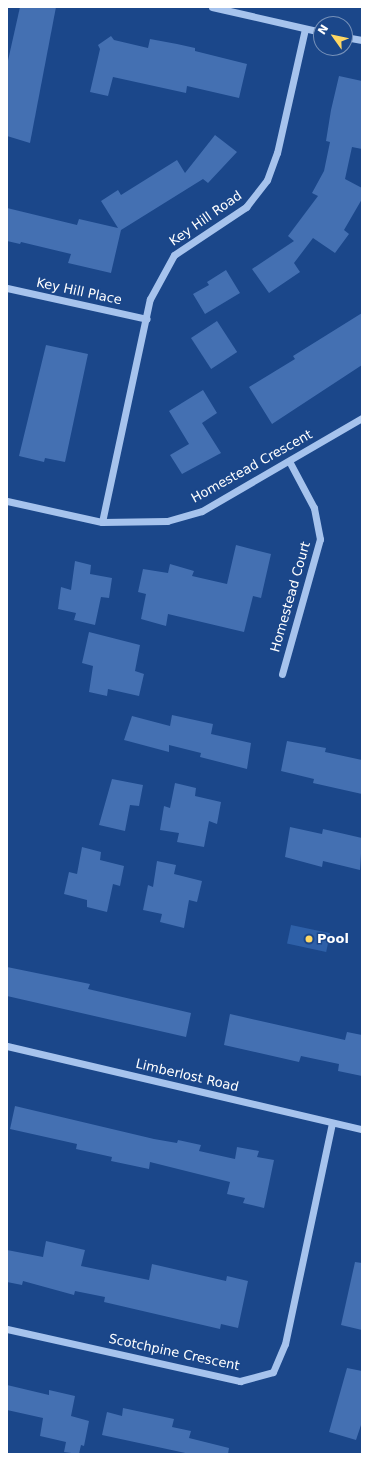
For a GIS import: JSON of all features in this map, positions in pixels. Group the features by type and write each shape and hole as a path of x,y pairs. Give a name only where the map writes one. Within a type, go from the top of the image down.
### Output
{"street":[{"path":"212,7 313,30"},
{"name":"Key Hill Road","path":"102,522 147,319 150,299 174,254 246,207 267,180 277,153 305,29"},
{"name":"Key Hill Place","path":"7,288 147,319"},
{"name":"Homestead Crescent","path":"7,501 102,522 167,521 202,511 362,418"},
{"name":"Homestead Court","path":"282,674 320,539 314,508 289,461"},
{"name":"Limberlost Road","path":"7,1046 362,1129"},
{"name":"Scotchpine Crescent","path":"7,1329 240,1381 272,1372 285,1344 332,1123"}],"shaded area":[{"name":"Pool","path":"291,925 330,933 326,952 287,944"}],"building":[{"path":"20,7 56,7 30,143 7,136 7,65"},
{"path":"111,36 114,40 148,48 150,39 177,44 195,48 195,51 247,64 239,98 187,86 186,93 113,77 108,96 90,92 100,49 98,45"},
{"path":"339,76 362,81 362,149 352,147 345,179 362,188 362,199 344,230 349,234 335,253 313,238 294,263 300,272 269,293 252,269 294,241 288,236 318,196 312,193 324,171 330,142 326,141"},
{"path":"215,135 237,152 208,183 203,179 121,230 111,273 68,263 71,254 21,242 20,244 7,241 7,208 77,225 79,219 118,228 101,201 118,190 121,195 177,160 185,173"},
{"path":"226,270 240,293 205,314 193,294 209,285 207,282"},
{"path":"362,313 362,365 272,424 249,387 295,359 293,356"},
{"path":"217,321 237,352 211,369 191,338"},
{"path":"46,345 88,354 65,462 45,458 44,462 19,456"},
{"path":"203,390 217,413 202,423 221,453 182,474 170,455 189,444 169,411"},
{"path":"236,545 271,554 261,598 253,596 244,632 168,614 166,626 141,619 146,594 138,592 143,569 168,573 170,564 194,571 192,576 227,584"},
{"path":"75,561 91,565 90,574 112,578 109,598 101,597 95,625 74,620 76,613 58,609 61,587 71,590"},
{"path":"89,632 140,645 135,671 144,674 139,696 108,689 107,696 89,692 93,666 82,663"},
{"path":"172,715 213,724 211,734 251,743 247,769 200,757 201,753 169,745 169,752 124,740 132,716 170,726"},
{"path":"287,741 326,748 325,752 362,760 362,794 313,783 314,779 281,771"},
{"path":"112,779 143,785 139,806 130,805 125,831 99,825"},
{"path":"175,783 196,788 195,796 221,802 217,824 209,821 204,847 177,842 179,833 160,830 164,806 170,808"},
{"path":"290,827 322,834 323,829 362,838 360,870 323,861 322,867 285,857"},
{"path":"82,847 101,852 100,860 124,866 120,886 113,884 107,912 87,907 87,900 64,894 69,872 77,874"},
{"path":"157,861 176,865 174,874 202,881 197,902 189,900 184,928 160,922 162,914 143,910 148,885 153,887"},
{"path":"7,967 90,984 88,989 191,1013 186,1037 7,996"},
{"path":"230,1014 345,1040 347,1032 362,1035 362,1076 338,1071 339,1064 301,1056 299,1062 224,1045"},
{"path":"15,1106 154,1139 177,1143 178,1140 201,1145 199,1151 235,1159 237,1147 259,1151 257,1157 274,1160 264,1208 243,1203 245,1198 227,1194 230,1182 150,1162 149,1169 111,1161 112,1157 76,1149 77,1144 10,1129"},
{"path":"46,1241 85,1250 81,1266 149,1280 152,1264 226,1281 227,1276 248,1281 238,1328 221,1324 220,1329 104,1302 105,1297 75,1291 74,1295 23,1281 22,1285 7,1282 7,1250 43,1257"},
{"path":"355,1262 362,1263 362,1330 341,1325"},
{"path":"347,1368 362,1371 362,1422 356,1440 329,1432"},
{"path":"7,1385 49,1395 49,1390 75,1396 71,1416 89,1421 84,1446 81,1445 79,1454 64,1452 66,1442 40,1436 43,1418 7,1410"},
{"path":"123,1408 174,1419 172,1427 191,1431 189,1438 229,1448 228,1454 190,1454 102,1435 107,1412 122,1416"}],"place":[{"name":"Pool","path":"309,939"}]}
